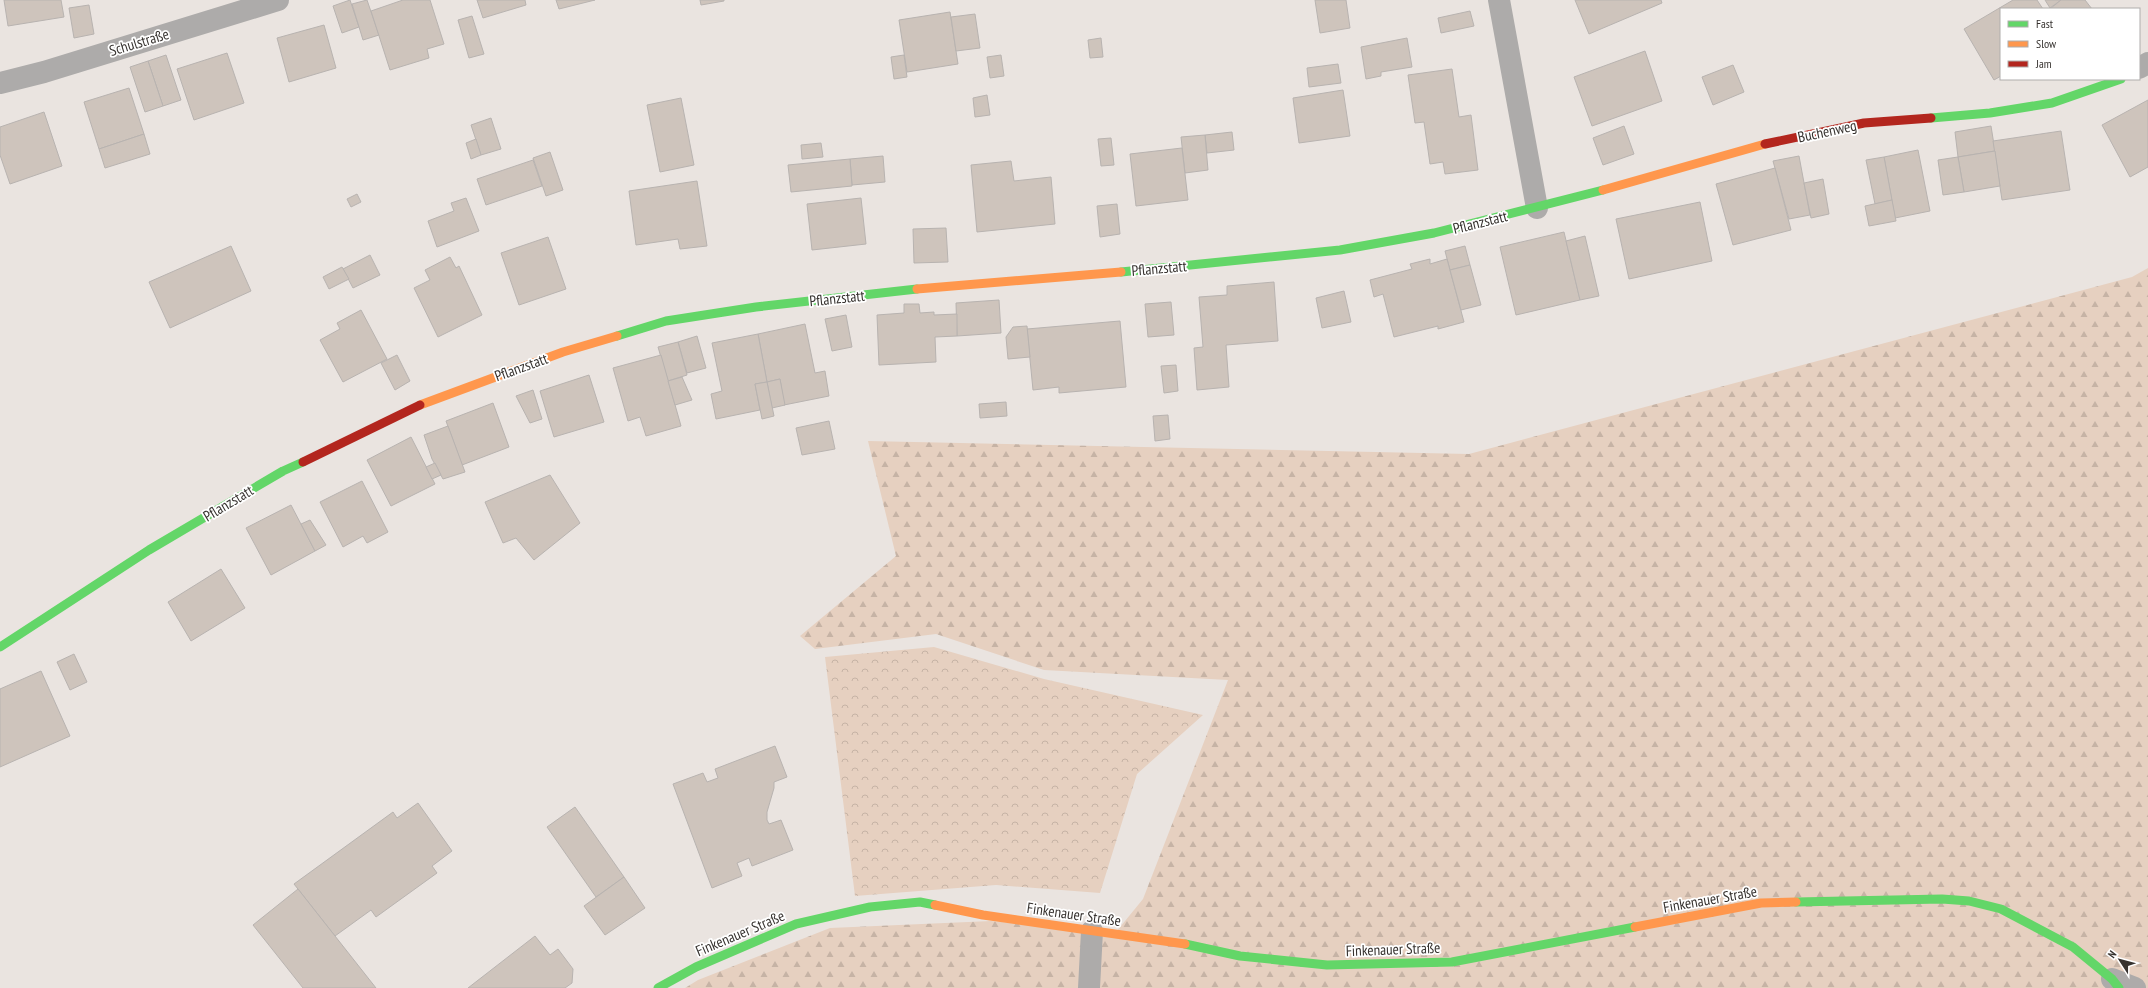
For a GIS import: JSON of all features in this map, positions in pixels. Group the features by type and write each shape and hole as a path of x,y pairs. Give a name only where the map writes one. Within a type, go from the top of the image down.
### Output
{"street":[{"name":"Schulstraße","path":"0,83 44,72 278,0"},
{"path":"1499,0 1536,208"},
{"name":"Buchenweg","path":"1536,208 1768,143 1864,124 1990,113 2052,102 2118,80"},
{"name":"Pflanzstatt","path":"0,647 149,550 283,471 420,405 563,352 666,321 756,307 934,287 1179,267 1340,250 1434,233 1536,208"},
{"name":"Finkenauer Straße","path":"658,988 696,967 796,924 870,907 920,902 983,915 1167,940 1240,956 1327,965 1452,962 1761,903 1942,899 1969,901 2002,909 2073,947 2115,984"},
{"path":"1089,988 1092,931"},
{"path":"2115,984 2135,988"}],"green space":[{"path":"2148,268 2148,988 685,988 698,980 830,928 991,921 1116,932 1143,899 1228,680 1044,670 936,634 815,649 800,636 896,556 868,441 1469,454 2132,277"},
{"path":"934,647 1044,679 1203,715 1137,774 1100,893 996,885 855,896 825,657"}],"building":[{"path":"4,0 61,0 64,17 8,26"},
{"path":"350,0 359,27 342,33 333,6"},
{"path":"367,0 379,35 363,40 352,4"},
{"path":"403,0 430,0 444,44 427,49 429,58 390,70 371,11"},
{"path":"477,0 525,0 526,5 483,18"},
{"path":"556,0 595,0 559,9"},
{"path":"700,0 724,0 724,1 701,5"},
{"path":"1315,0 1346,0 1350,28 1320,33"},
{"path":"1575,0 1661,0 1662,3 1589,34"},
{"path":"2013,0 2037,0 2042,8 2000,8 2000,77 1994,80 1964,29"},
{"path":"2045,0 2061,0 2050,8"},
{"path":"2061,0 2085,0 2091,8 2051,8"},
{"path":"89,5 94,34 74,38 69,8"},
{"path":"1470,11 1474,26 1441,33 1438,18"},
{"path":"950,12 958,64 907,72 899,20"},
{"path":"975,14 980,48 956,51 951,17"},
{"path":"472,16 484,54 469,58 458,20"},
{"path":"324,25 336,68 289,82 277,38"},
{"path":"1101,38 1103,57 1090,58 1088,40"},
{"path":"1407,38 1412,67 1381,72 1381,76 1366,79 1361,47"},
{"path":"1645,51 1662,101 1592,126 1574,77"},
{"path":"227,53 244,103 194,120 177,69"},
{"path":"166,55 181,100 163,106 148,61"},
{"path":"904,55 907,77 894,79 891,57"},
{"path":"1001,55 1004,76 990,78 987,57"},
{"path":"148,61 163,106 145,112 130,67"},
{"path":"1338,64 1341,83 1309,87 1307,68"},
{"path":"1733,65 1744,92 1713,105 1702,77"},
{"path":"1452,69 1459,117 1471,115 1478,170 1445,174 1443,162 1430,164 1424,122 1415,123 1408,75"},
{"path":"129,88 144,134 99,149 84,102"},
{"path":"1343,90 1350,136 1299,143 1293,98"},
{"path":"987,95 990,115 975,117 973,98"},
{"path":"681,98 694,165 660,172 647,105"},
{"path":"2148,100 2148,167 2130,177 2102,125"},
{"path":"44,112 62,166 10,184 0,155 0,127"},
{"path":"491,118 501,149 481,155 471,125"},
{"path":"1624,126 1634,154 1603,165 1593,138"},
{"path":"1991,126 1995,151 1958,157 1955,132"},
{"path":"2061,131 2070,190 2002,200 1993,141"},
{"path":"1232,132 1234,150 1207,153 1205,135"},
{"path":"144,134 150,154 105,168 99,149"},
{"path":"1205,135 1208,170 1185,173 1181,137"},
{"path":"1111,138 1114,165 1101,166 1098,139"},
{"path":"476,139 481,155 471,159 466,143"},
{"path":"821,143 823,157 802,159 801,145"},
{"path":"1182,148 1188,200 1136,206 1130,154"},
{"path":"1918,150 1930,211 1895,218 1884,157"},
{"path":"1995,151 2000,186 1964,192 1958,157"},
{"path":"550,152 563,190 546,196 533,158"},
{"path":"883,156 885,182 852,185 850,159"},
{"path":"1799,156 1810,215 1789,219 1773,161"},
{"path":"1884,157 1892,200 1875,204 1866,160"},
{"path":"1958,157 1964,192 1943,195 1938,160"},
{"path":"850,159 852,186 791,192 788,165"},
{"path":"533,160 542,186 486,205 477,179"},
{"path":"1011,161 1014,181 1051,177 1055,224 977,232 971,165"},
{"path":"1775,168 1791,230 1733,245 1716,184"},
{"path":"1823,179 1829,214 1811,218 1804,183"},
{"path":"697,181 707,246 680,249 678,239 636,245 629,191"},
{"path":"357,194 361,202 351,207 347,199"},
{"path":"466,198 479,231 437,247 428,221 454,211 451,203"},
{"path":"861,198 866,244 812,250 807,204"},
{"path":"1892,200 1896,221 1869,226 1865,206"},
{"path":"1700,202 1712,261 1629,279 1616,219"},
{"path":"1117,204 1120,234 1100,237 1097,206"},
{"path":"946,228 948,262 914,263 913,229"},
{"path":"1564,232 1580,300 1516,315 1500,247"},
{"path":"1585,236 1599,296 1580,300 1566,241"},
{"path":"548,237 566,289 519,305 501,253"},
{"path":"231,246 251,291 170,328 149,282"},
{"path":"1465,246 1470,265 1450,270 1445,251"},
{"path":"370,255 380,275 353,288 343,269"},
{"path":"450,257 456,268 459,266 482,315 438,337 414,288 430,280 425,270"},
{"path":"1430,259 1430,264 1447,259 1464,322 1438,329 1438,326 1394,337 1383,294 1374,297 1370,280 1412,269 1410,264"},
{"path":"1470,265 1481,305 1461,310 1450,270"},
{"path":"342,267 349,279 329,289 323,277"},
{"path":"1274,282 1278,341 1226,345 1229,387 1197,390 1194,348 1203,347 1199,297 1227,295 1227,286"},
{"path":"1344,291 1351,322 1322,328 1316,298"},
{"path":"999,300 1001,333 957,336 956,303"},
{"path":"1171,302 1174,335 1148,337 1145,304"},
{"path":"904,304 919,304 920,313 934,312 934,315 957,314 957,336 935,337 936,362 879,365 877,315 904,313"},
{"path":"361,310 387,359 343,382 320,340 340,329 337,323"},
{"path":"846,315 852,347 832,351 825,319"},
{"path":"1120,321 1126,387 1059,393 1059,387 1033,390 1027,329"},
{"path":"805,324 815,373 825,371 829,396 784,405 780,379 767,382 758,334"},
{"path":"1027,326 1030,357 1008,359 1006,337 1013,327"},
{"path":"758,334 767,382 755,384 760,410 716,419 711,394 722,391 712,343"},
{"path":"697,336 706,368 687,373 678,342"},
{"path":"678,342 687,375 668,381 658,347"},
{"path":"397,355 410,381 395,390 381,363"},
{"path":"661,355 681,426 646,436 640,417 628,421 613,368"},
{"path":"1176,365 1178,391 1164,393 1161,366"},
{"path":"589,375 604,422 554,437 540,391"},
{"path":"682,377 692,400 675,405 668,381"},
{"path":"780,379 785,405 772,408 767,382"},
{"path":"767,382 774,416 762,419 755,384"},
{"path":"533,390 542,419 530,423 516,396"},
{"path":"1006,402 1007,416 980,418 979,404"},
{"path":"493,403 509,447 462,465 446,421"},
{"path":"1168,415 1170,439 1155,441 1153,416"},
{"path":"829,421 835,449 802,455 796,428"},
{"path":"448,426 465,472 443,479 432,459 424,435"},
{"path":"411,437 435,484 391,506 367,460"},
{"path":"435,463 441,475 432,479 426,467"},
{"path":"550,475 580,523 534,560 516,538 503,543 485,502"},
{"path":"362,481 388,532 367,543 363,536 343,547 320,502"},
{"path":"291,505 315,551 271,575 246,528"},
{"path":"310,520 326,545 315,551 301,524"},
{"path":"221,569 245,608 191,641 168,602"},
{"path":"74,654 87,682 70,690 57,662"},
{"path":"41,671 70,736 0,767 0,689"},
{"path":"775,746 787,777 774,782 774,788 767,812 767,820 769,824 781,820 793,850 752,866 749,858 737,863 742,876 712,888 673,784 703,773 707,782 718,778 715,769"},
{"path":"418,803 452,851 432,866 437,873 376,917 371,910 335,936 294,884 393,812 397,818"},
{"path":"575,807 624,877 596,897 547,827"},
{"path":"624,877 645,908 605,935 584,906"},
{"path":"298,889 376,988 303,988 253,925"},
{"path":"535,936 550,955 558,949 573,969 572,983 565,988 468,988"}],"traffic: fast":[{"path":"1931,118 1990,113 2052,103 2118,80"},
{"path":"1121,272 1340,250 1434,233 1603,190"},
{"path":"617,336 666,321 756,307 917,289"},
{"path":"0,647 149,550 283,471 303,462"},
{"path":"1796,902 1942,899 1969,901 2001,909 2073,947 2112,979 2119,988"},
{"path":"658,988 696,967 796,924 870,907 920,902 935,905"},
{"path":"1185,944 1240,956 1327,965 1452,962 1635,927"}],"traffic: slow":[{"path":"1603,190 1765,144"},
{"path":"917,289 1121,272"},
{"path":"420,405 563,352 617,336"},
{"path":"1635,927 1761,903 1796,902"},
{"path":"935,905 983,915 1185,944"}],"traffic: jam":[{"path":"1765,144 1864,123 1931,118"},
{"path":"303,462 420,405"}]}
